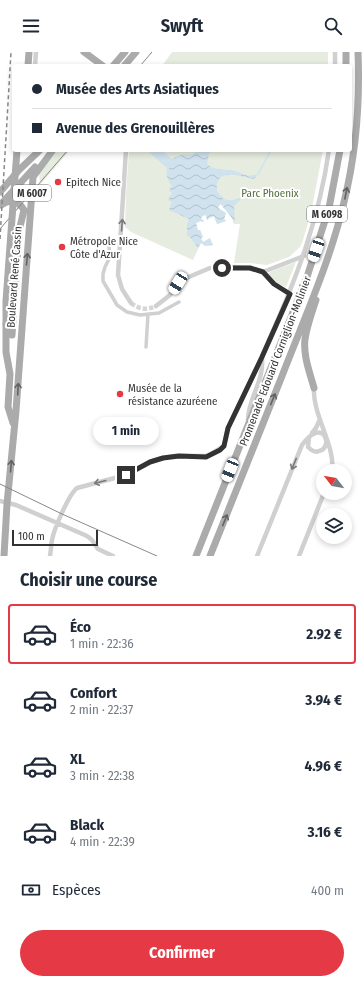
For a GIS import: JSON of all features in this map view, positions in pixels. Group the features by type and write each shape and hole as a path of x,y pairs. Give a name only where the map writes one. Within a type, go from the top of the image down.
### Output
{"main road":[{"path":"28,64 29,52"},
{"path":"84,52 100,64"},
{"path":"115,64 125,52"},
{"path":"126,64 136,52"},
{"path":"346,52 346,64"},
{"name":"Promenade Edouard Corniglion-Molinier","path":"210,556 328,257 345,201 354,150 358,93 358,52"},
{"path":"14,427 8,406 10,374 6,352 6,324 17,152"},
{"path":"0,192 19,170 38,152"},
{"name":"Boulevard René Cassin","path":"0,205 21,180 51,152"},
{"name":"Boulevard René Cassin","path":"4,556 33,177 52,152"},
{"name":"M 6098","path":"197,554 308,277 329,208 340,152"},
{"name":"Boulevard René Cassin","path":"0,205 7,201 17,202 22,208 23,214 19,231 12,335"},
{"path":"314,388 306,358 305,339 328,257"}],"street":[{"path":"35,64 36,52"},
{"path":"335,52 335,64"},
{"path":"126,152 118,275 122,289 131,303"},
{"path":"50,556 52,539 58,523 71,494 77,488 126,475 150,462 163,458 179,456 206,457 220,450 225,445 226,431 262,357 290,294 304,256 318,211 329,152"},
{"path":"110,247 110,257 105,267 103,281 117,305 127,312 140,315 159,313 179,302"},
{"path":"263,272 304,256"},
{"path":"156,306 170,295 178,283 210,268 250,268 263,272 274,284 290,294"},
{"path":"146,347 148,314"},
{"path":"248,424 248,412 262,377 262,357"},
{"path":"314,388 314,395 332,464"},
{"path":"257,556 302,445 316,428 320,419"},
{"path":"313,433 320,433 327,442 325,448 316,452 310,449 308,447 308,440 310,436 313,433"},
{"path":"299,556 321,500"},
{"path":"0,501 16,505 87,536 98,549 113,556"}],"green space":[{"path":"172,52 328,52 328,64 163,64"},
{"path":"56,152 68,152 40,185 39,172"},
{"name":"Parc Phoenix","path":"129,152 323,152 311,213 300,247 289,257 267,265 234,263 240,224 234,224 231,216 220,204 218,208 226,213 224,219 226,221 217,224 214,216 207,220 207,216 204,215 201,218 204,221 196,223 198,230 200,230 203,237 201,238 203,242 201,243 193,260 131,232 125,227"},
{"path":"296,262 286,287 276,283 267,274 270,272"}],"water":[{"path":"195,152 212,152 209,153 207,164 213,168 231,170 249,176 258,174 254,179 236,175 224,176 220,178 217,183 217,191 224,199 236,199 247,193 234,206 235,222 223,207 224,206 220,204 218,208 226,213 224,219 226,221 217,224 214,216 208,218 207,220 206,215 202,216 201,219 204,221 196,223 198,230 200,230 203,237 201,238 203,242 210,238 213,245 205,246 201,243 198,248 189,236 187,237 187,224 189,219 169,210 172,202 168,200 172,193 169,190 172,186 168,180 167,174 169,163 178,156 192,155"}],"waterway":[{"path":"156,152 169,163"},
{"path":"258,174 270,152"}],"tunnel":[{"path":"131,303 143,309 156,306"}],"tram line":[{"path":"142,64 152,52"},
{"path":"0,229 66,152"},
{"path":"0,484 62,514 157,556"}],"railway":[{"path":"0,239 11,52"}],"place":[{"name":"Epitech Nice","path":"58,182"},
{"name":"Métropole Nice Côte d'Azur","path":"62,247"},
{"name":"Musée de la résistance azuréene","path":"120,394"}],"route":[{"path":"126,475 150,462 163,458 174,456 206,457 220,450 225,445 226,431 234,417 290,294 266,278 263,272 250,268 222,268"}]}
